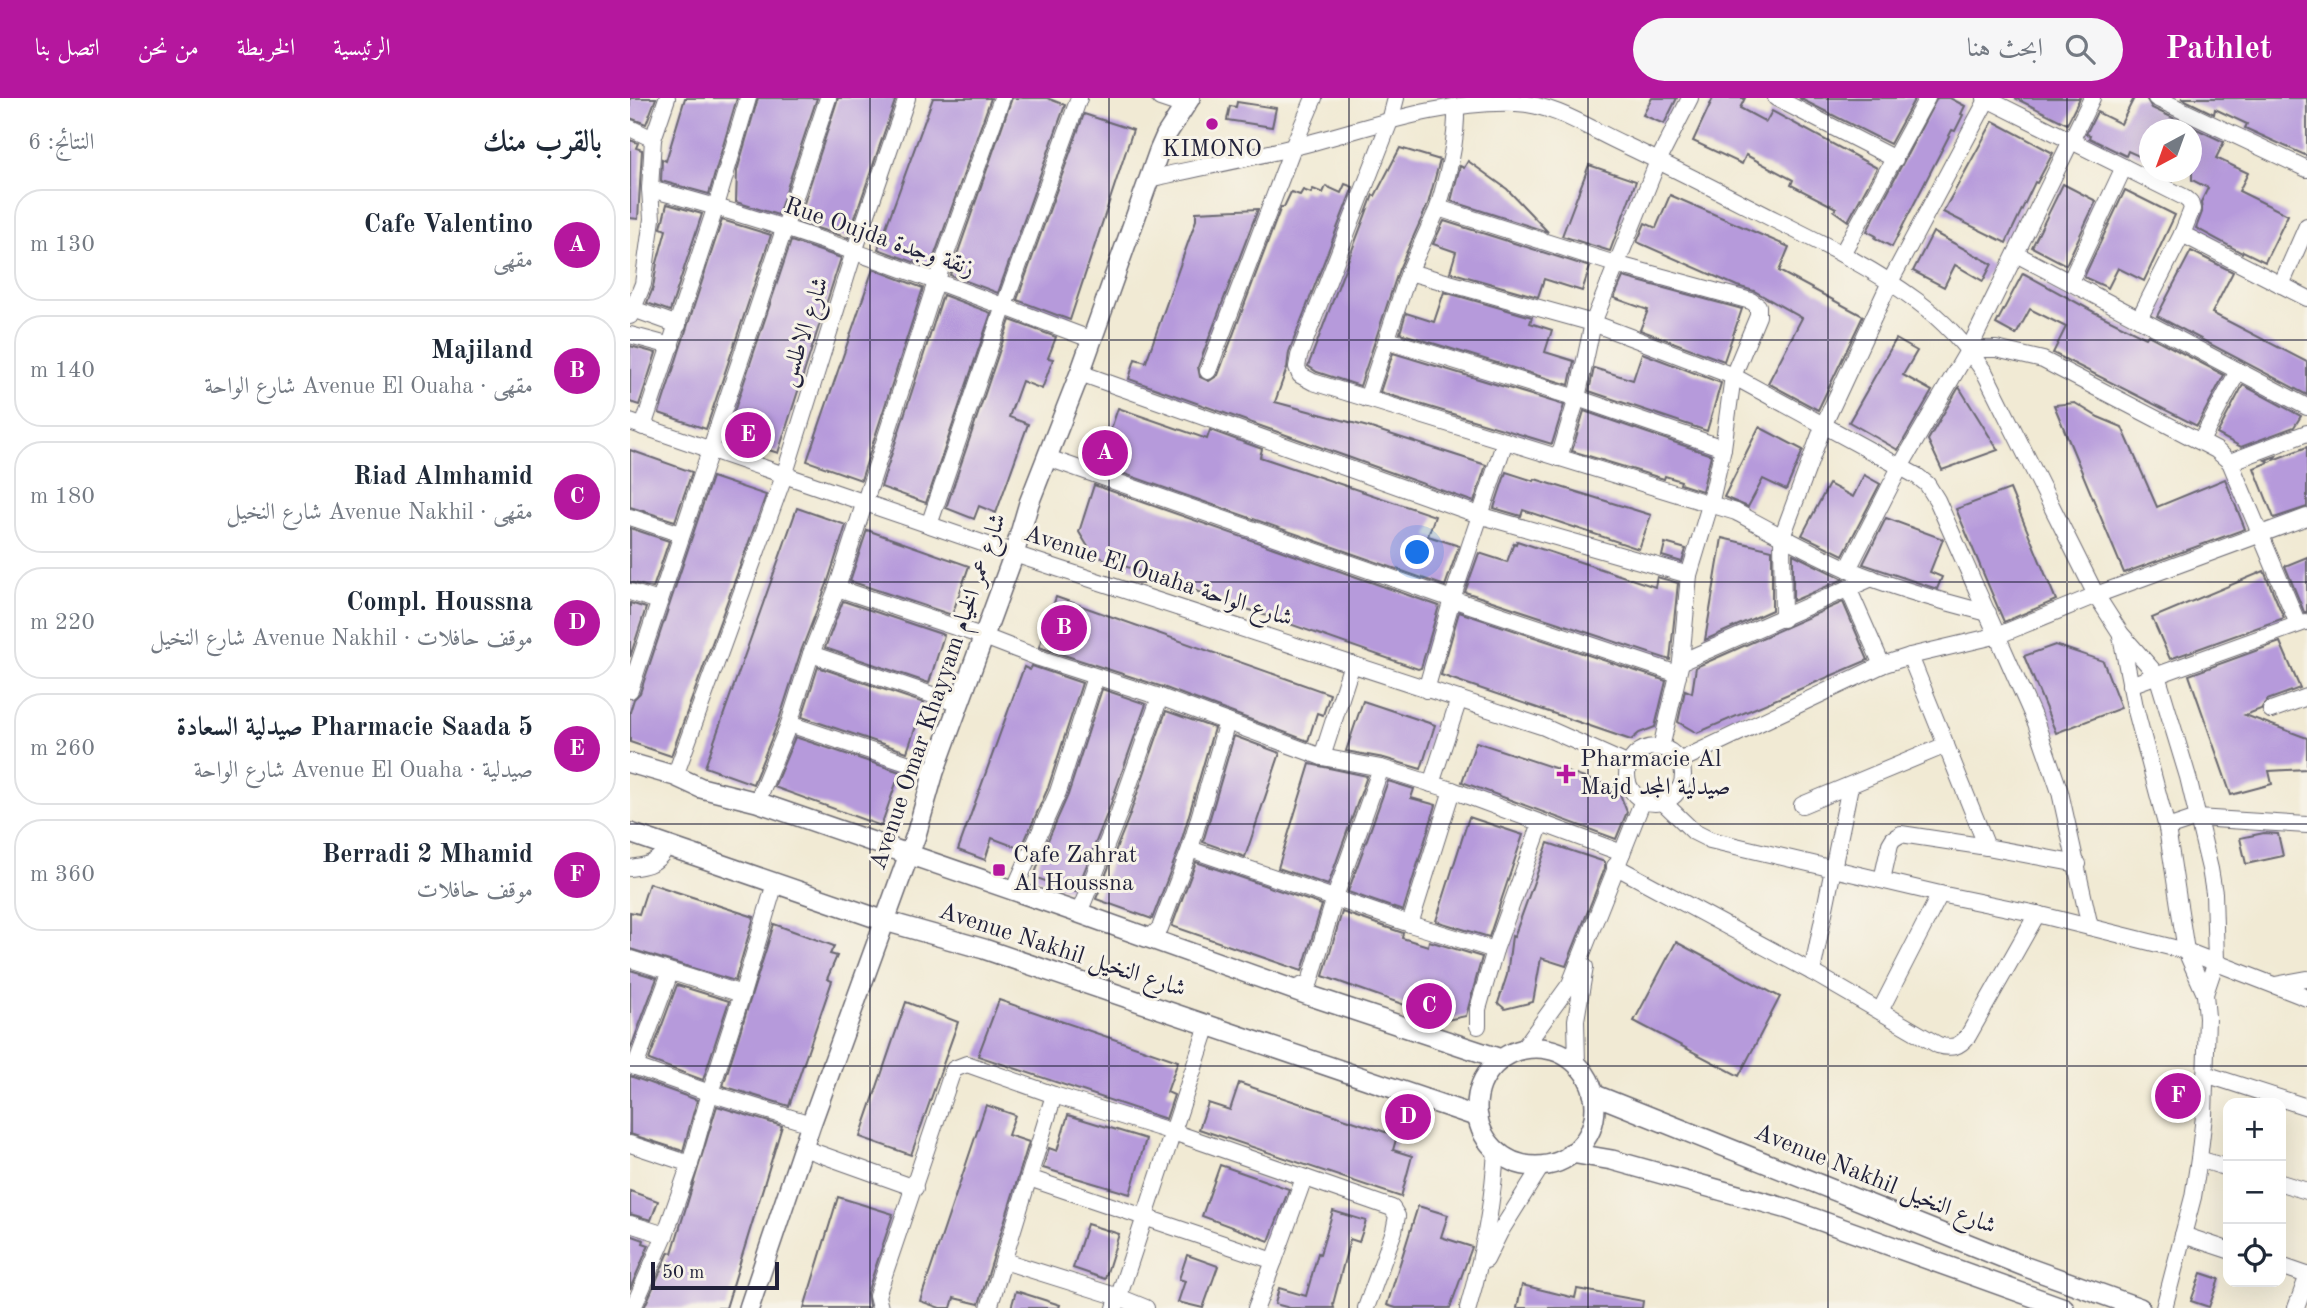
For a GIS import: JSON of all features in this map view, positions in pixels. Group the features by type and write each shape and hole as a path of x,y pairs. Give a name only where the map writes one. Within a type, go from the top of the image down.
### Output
{"street":[{"path":"667,98 653,139 650,189 652,219 643,284 631,313 678,325"},
{"path":"636,424 671,346 748,98"},
{"path":"630,690 633,670 659,601 828,98"},
{"name":"شارع الاطلس","path":"674,776 784,476 854,252 907,98"},
{"path":"757,802 789,724 811,654 837,589 936,282 1002,98"},
{"path":"929,525 1079,98"},
{"path":"1160,98 1187,102"},
{"path":"1208,371 1314,98"},
{"path":"1396,98 1390,121 1297,367 1300,375 1367,399 1736,512 1848,569 1941,601 1988,612"},
{"path":"1559,458 1577,398 1593,323 1658,160 1690,98"},
{"path":"1776,98 1895,159"},
{"path":"1842,254 1927,98"},
{"path":"1783,619 1782,537 1824,424 1891,282 1987,98 2190,202 2191,214 2139,319"},
{"path":"1848,569 1900,467 1969,349 2092,98"},
{"path":"2156,98 2307,169"},
{"path":"1149,178 1293,147 1390,121 1456,107 1493,100 1519,103 1553,111 1658,160 1842,254 1891,282 1944,322 1969,349 1985,373 2096,596 2121,634 2157,675 2188,777 2210,869 2214,893 2216,961 2205,994 2204,1116 2193,1196 2164,1308"},
{"name":"Avenue Omar Khayyam شارع عمر الخيام","path":"749,1308 811,1124 909,854 934,772 1014,554 1029,503 1080,373 1149,178 1166,135 1187,102"},
{"path":"1367,399 1409,272 1438,208 1451,163 1457,125 1456,107"},
{"path":"630,128 653,139"},
{"path":"2070,282 2124,167"},
{"name":"Rue Oujda زنقة وجدة","path":"650,189 716,206 854,252 1090,339"},
{"path":"1438,208 1615,264 1755,303 1759,313 1733,376 1723,448 1710,505 1689,575 1680,668 1661,748"},
{"path":"2281,285 2307,226"},
{"path":"2182,234 2307,299"},
{"path":"2016,254 2307,407"},
{"path":"1409,272 1593,323 1733,376 1917,476 1933,492 2036,723 2060,792 2091,927"},
{"path":"630,335 671,346"},
{"path":"1388,340 1577,398 1723,448"},
{"path":"1969,349 1996,349 2043,360 2201,441 2230,462 2259,536 2302,622 2130,685"},
{"path":"2201,441 2238,371"},
{"path":"1080,373 1479,514 1689,575"},
{"name":"Avenue El Ouaha شارع الواحة","path":"636,424 1014,554 1544,727 1629,765"},
{"path":"2230,462 2307,433"},
{"path":"1426,690 1452,599 1505,441"},
{"path":"1048,458 1452,599 1680,668 1872,578"},
{"path":"630,517 681,534"},
{"path":"1679,761 1882,666 1910,656 1998,635 2307,517"},
{"path":"1848,588 1882,666"},
{"path":"837,589 1160,697 1322,757 1381,768 1452,790 1541,823 1619,859 1880,1012 1948,1048 1958,1046 1968,1036 2037,914"},
{"path":"630,592 659,601"},
{"path":"2121,634 2130,685 2167,828 2186,951 2205,994"},
{"path":"811,654 959,704"},
{"path":"1910,656 1987,847"},
{"path":"1322,757 1352,664"},
{"path":"1014,890 1058,792 1095,677"},
{"path":"1079,913 1119,813 1160,697"},
{"path":"2271,710 2307,697"},
{"path":"1431,784 1458,699"},
{"path":"1150,938 1160,929 1190,849 1227,722"},
{"path":"789,724 934,772"},
{"path":"1802,805 1946,745"},
{"path":"1661,748 1671,752 1679,761 1683,772 1682,783 1674,796 1663,802 1643,800 1630,787 1629,765 1642,750 1661,748"},
{"name":"Avenue Nakhil شارع النخيل","path":"630,763 674,776 701,788 757,802 872,844 909,854 1501,1059"},
{"path":"1294,989 1310,982 1335,897 1381,768"},
{"path":"1812,972 1850,786"},
{"path":"1410,924 1452,790"},
{"path":"1522,1049 1570,984 1643,800"},
{"path":"1663,802 1695,832 1710,840 2037,914 2186,951 2307,998"},
{"path":"2167,828 2197,818 2307,825"},
{"path":"1478,1026 1478,1009 1495,950 1541,823"},
{"name":"Avenue Nakhil شارع النخيل","path":"630,833 885,921 985,949 1478,1117"},
{"path":"1882,880 1890,844 1900,834 2078,864"},
{"path":"630,868 647,866 656,861 662,854 661,844"},
{"path":"1190,849 1495,950"},
{"path":"633,1308 690,1164 775,883"},
{"path":"1880,1012 1940,894"},
{"path":"1577,1065 1576,1020 1591,932"},
{"path":"630,959 742,994"},
{"path":"670,973 633,1066 811,1124"},
{"path":"2274,985 2307,979"},
{"path":"1117,1302 1208,1025"},
{"path":"1522,1049 1556,1051 1577,1065 1587,1078 1593,1094 1591,1127 1583,1142 1554,1163 1542,1165 1517,1162 1496,1150 1484,1135 1478,1117 1478,1095 1482,1081 1501,1059 1522,1049"},
{"path":"880,1308 877,1296 954,1069 968,1064 1387,1205 1395,1211 1394,1231 1366,1308"},
{"path":"2205,1074 2307,1107"},
{"name":"Avenue Nakhil شارع النخيل","path":"1593,1094 2026,1267 2140,1308"},
{"path":"989,1308 1054,1095"},
{"path":"630,1144 690,1164"},
{"path":"803,1148 915,1188"},
{"path":"1468,1308 1492,1201 1496,1150"},
{"path":"1571,1153 1612,1160 1788,1209 2064,1308"},
{"path":"2199,1159 2223,1166"},
{"path":"1476,1281 1500,1232 1542,1165"},
{"path":"1028,1178 1274,1261"},
{"path":"1256,1308 1304,1178"},
{"path":"2286,1185 2307,1191"},
{"path":"630,1224 664,1235"},
{"path":"2183,1235 2223,1248"},
{"path":"1004,1261 1117,1302 1146,1308"},
{"path":"2286,1268 2307,1276 2297,1308"}],"building":[{"path":"630,98 656,98 646,124 630,118"},
{"path":"685,98 737,98 709,194 661,181 662,159 666,161"},
{"path":"758,98 817,98 778,215 736,202 737,171"},
{"path":"838,98 896,98 848,238 798,222"},
{"path":"933,98 991,98 930,268 878,249"},
{"path":"1012,98 1047,98 1065,105 998,293 950,275"},
{"path":"1652,98 1677,98 1664,124 1643,115"},
{"path":"1713,98 1745,98 1740,108 1766,122 1772,111 1877,168 1848,221 1834,211 1836,208 1791,185 1793,180 1746,155 1742,164 1693,141"},
{"path":"1799,98 1915,98 1890,144"},
{"path":"1937,98 1950,98 1965,106 1961,114 1963,115 1955,131 1952,130 1892,247 1867,231"},
{"path":"2015,98 2080,98 2067,124"},
{"path":"2134,98 2146,98 2152,108 2175,119 2139,119 2139,156 2128,151 2126,156 2086,134 2097,112 2121,124"},
{"path":"2181,98 2307,98 2307,156 2245,128 2247,124 2215,109 2214,114"},
{"path":"1237,102 1276,108 1272,127 1227,120 1230,106 1236,107"},
{"path":"1084,114 1133,130 1070,320 1017,300"},
{"path":"1993,121 2053,153 2037,183 2035,182 2006,243 1943,212"},
{"path":"2202,132 2224,142 2216,158 2248,173 2239,191 2288,215 2265,262 2196,228 2202,212 2201,202 2208,188 2196,182 2202,182"},
{"path":"630,140 638,143 636,148 642,150 638,219 630,218"},
{"path":"1400,148 1440,160 1428,204 1399,269 1360,386 1317,372 1308,366 1373,195 1375,196"},
{"path":"1468,161 1507,189 1548,232 1451,201 1460,166 1464,168"},
{"path":"1589,165 1636,181 1610,251 1562,236"},
{"path":"1345,184 1353,187 1289,352 1287,368 1275,402 1368,427 1486,465 1474,502 1129,379 1135,359 1146,362 1196,220 1196,212 1258,209 1198,367 1200,377 1209,381 1218,375 1281,207 1284,207 1291,192 1300,195 1303,190 1311,193 1313,189 1323,193 1326,186 1341,193"},
{"path":"2063,184 2096,201 2066,265 2032,247"},
{"path":"2125,190 2175,215 2144,281 2118,268 2108,288 2084,277"},
{"path":"1670,195 1789,247 1779,271 1863,316 1818,410 1768,383 1802,318 1754,291 1637,242 1645,223 1656,228"},
{"path":"667,204 702,214 670,311 647,303 666,230 661,228"},
{"path":"722,220 771,235 706,429 659,413"},
{"path":"1444,221 1590,267 1582,291 1544,279 1538,297 1450,272 1456,252 1433,244"},
{"path":"1933,232 1992,264 1983,281 1955,265 1944,287 1913,271"},
{"path":"791,241 841,258 778,453 726,436"},
{"path":"2191,251 2233,272 2212,313 2307,362 2307,395 2157,316"},
{"path":"873,269 923,288 861,480 807,461"},
{"path":"2023,273 2094,312 2146,338 2148,335 2224,375 2197,426 2053,353 2066,327 2030,309 2016,335 1996,324"},
{"path":"1623,277 1742,309 1724,361 1640,330 1648,310 1614,298"},
{"path":"1444,292 1532,317 1530,323 1552,330 1545,352 1574,361 1569,385 1400,333 1406,313 1434,322"},
{"path":"943,295 991,313 926,503 881,487"},
{"path":"1010,320 1056,337 1048,358 1053,359 1042,389 1022,381 1009,417 1028,424 996,513 979,506 974,519 946,508"},
{"path":"1896,339 1917,351 1903,375 1932,391 1898,450 1849,422"},
{"path":"630,346 656,353 639,405 630,402"},
{"path":"1393,353 1564,405 1552,444 1380,392"},
{"path":"1642,353 1721,383 1707,431 1589,391 1594,368 1633,380"},
{"path":"2243,385 2301,416 2294,427 2241,447 2217,434"},
{"path":"1959,387 1998,450 1942,470 1928,440"},
{"path":"2075,403 2122,427 2157,507 2225,479 2245,529 2124,573 2054,405"},
{"path":"1118,408 1207,439 1210,430 1262,449 1260,457 1435,516 1428,536 1459,546 1445,586 1099,465"},
{"path":"1584,411 1711,455 1702,491 1665,476 1664,479 1572,451"},
{"path":"1759,427 1803,450 1786,490 1763,479 1748,507 1724,497"},
{"path":"2307,447 2307,507 2274,518 2254,468 2269,462 2265,460 2276,456 2273,460"},
{"path":"630,450 692,472 675,521 630,507"},
{"path":"1506,472 1651,515 1639,549 1523,510 1521,516 1494,508"},
{"path":"1864,475 1880,484 1843,555 1802,535 1829,484 1853,497"},
{"path":"712,477 766,495 671,756 630,742 630,712 634,699 640,693"},
{"path":"1094,485 1439,606 1421,668 1093,555 1079,532"},
{"path":"2010,489 2056,600 2004,622 1956,509"},
{"path":"797,508 846,525 779,720 753,784 705,767"},
{"path":"1886,518 1943,539 1930,572 1942,577 1937,589 1863,564"},
{"path":"630,528 669,541 653,588 630,582"},
{"path":"867,530 969,566 952,615 850,581"},
{"path":"1722,538 1772,550 1772,610 1705,640"},
{"path":"1517,541 1655,587 1657,577 1678,583 1670,660 1465,592 1479,553 1507,562"},
{"path":"1665,543 1686,549 1682,562 1662,556"},
{"path":"1793,554 1815,565 1844,579 1793,601"},
{"path":"2307,557 2307,612 2304,612 2285,566"},
{"path":"2264,571 2284,618 2170,659 2152,618"},
{"path":"1056,597 1330,694 1323,715 1317,713 1308,741 1163,687 1039,647"},
{"path":"843,601 944,635 929,683 825,648"},
{"path":"1843,602 1868,660 1697,733 1678,722 1685,690 1692,693 1696,667"},
{"path":"630,603 646,608 630,657"},
{"path":"1459,612 1666,681 1655,727 1639,733 1631,740 1441,675"},
{"path":"2280,642 2300,688 2267,700 2261,709 2245,715 2307,738 2307,769 2269,771 2272,784 2231,795 2189,675"},
{"path":"2055,645 2103,661 2121,708 2056,733 2024,656"},
{"path":"1032,666 1082,683 1048,788 1021,849 992,838 985,860 958,850 1024,667 1030,670"},
{"path":"818,667 924,703 907,752 802,717"},
{"path":"1102,689 1146,704 1076,892 1034,877 1068,795"},
{"path":"1363,701 1435,725 1421,769 1346,751"},
{"path":"1166,711 1214,728 1180,846 1152,919 1096,899 1129,817"},
{"path":"1234,736 1280,753 1245,857 1203,842"},
{"path":"795,737 900,772 881,826 774,787"},
{"path":"1476,742 1618,789 1627,812 1616,839 1462,782"},
{"path":"1310,764 1367,776 1328,885 1278,868"},
{"path":"1388,781 1414,789 1411,798 1436,805 1403,911 1348,892"},
{"path":"1469,817 1523,835 1489,937 1436,921"},
{"path":"2264,833 2278,834 2283,856 2246,864 2240,838"},
{"path":"1548,843 1605,862 1605,868 1566,966 1541,958 1533,1002 1505,1009 1498,1003 1507,975 1512,936 1514,937"},
{"path":"1196,862 1322,905 1302,971 1172,926"},
{"path":"649,883 754,917 735,981 630,949 630,912 639,914"},
{"path":"1342,912 1403,933 1402,938 1428,946 1429,941 1482,957 1466,1016 1447,1020 1323,976"},
{"path":"774,924 834,946 830,954 837,956 827,979 832,981 789,1106 723,1086"},
{"path":"1676,942 1780,997 1739,1076 1634,1021"},
{"path":"630,970 657,978 630,1050"},
{"path":"677,985 729,1001 703,1080 649,1060"},
{"path":"999,1000 1178,1061 1167,1092 1174,1095 1166,1119 978,1056"},
{"path":"906,1002 958,1022 911,1155 860,1137"},
{"path":"630,1076 697,1100 683,1151 630,1134"},
{"path":"1239,1083 1397,1136 1393,1150 1412,1156 1401,1197 1199,1129 1208,1103 1230,1110"},
{"path":"986,1105 1015,1115 1008,1135 1029,1142 979,1304 954,1298 951,1308 940,1308 920,1301"},
{"path":"717,1106 782,1126 726,1308 644,1308 669,1252 672,1253"},
{"path":"1068,1115 1146,1139 1130,1194 1043,1168 1049,1148 1057,1151"},
{"path":"1220,1165 1289,1189 1269,1241 1202,1216"},
{"path":"630,1191 658,1201 651,1220 630,1214"},
{"path":"838,1197 893,1214 867,1293 869,1306 804,1308"},
{"path":"1418,1206 1448,1215 1441,1237 1472,1247 1450,1308 1396,1308 1387,1305"},
{"path":"1333,1211 1366,1221 1359,1242 1350,1239 1334,1308 1290,1308 1275,1304 1279,1288 1306,1296"},
{"path":"1087,1224 1119,1234 1105,1279 1073,1268"},
{"path":"630,1235 649,1245 630,1289"},
{"path":"1187,1255 1218,1266 1203,1308 1178,1302 1185,1281 1179,1279"},
{"path":"2201,1273 2219,1279 2209,1307 2191,1301"},
{"path":"1522,1285 1575,1298 1577,1289 1643,1301 1642,1308 1517,1308"},
{"path":"1016,1291 1060,1305 1059,1308 1011,1308"}],"place":[{"name":"KIMONO","path":"1212,124"},
{"name":"Pharmacie Saada 5 صيدلية السعادة","path":"748,435"},
{"name":"Cafe Valentino","path":"1105,453"},
{"name":"Majiland","path":"1064,628"},
{"name":"Pharmacie Al Majd صيدلية المجد","path":"1566,774"},
{"name":"Cafe Zahrat Al Houssna","path":"999,870"},
{"name":"Riad Almhamid","path":"1429,1006"},
{"name":"Berradi 2 Mhamid","path":"2178,1096"},
{"name":"Compl. Houssna","path":"1408,1117"}]}
